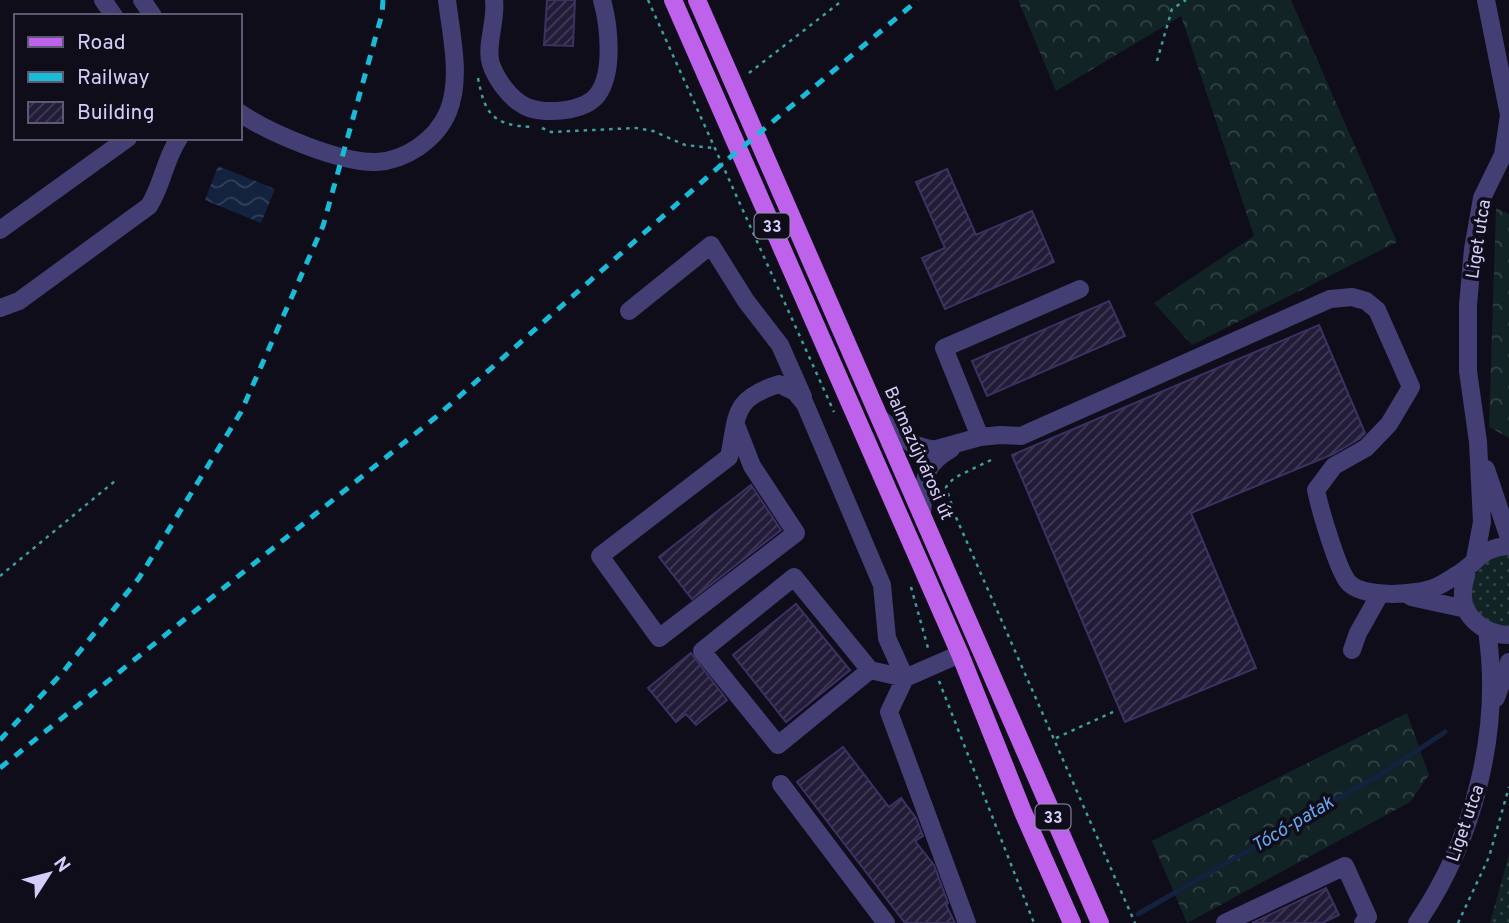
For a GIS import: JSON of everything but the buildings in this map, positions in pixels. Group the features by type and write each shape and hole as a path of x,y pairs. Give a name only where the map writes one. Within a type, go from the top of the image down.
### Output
{"main road":[{"name":"33","path":"673,0 960,654 1023,812 1072,923"},
{"name":"Balmazújvárosi út","path":"696,0 1100,923"}],"street":[{"path":"242,114 263,127 317,149 357,160 374,162 393,159 426,142 439,128 448,111 452,94 453,55 447,0"},
{"path":"495,0 489,60 499,82 524,106 554,111 581,108 598,95 606,74 608,52 608,20 602,0"},
{"name":"Liget utca","path":"1466,609 1462,594 1482,522 1478,442 1468,371 1468,305 1473,249 1482,198 1503,155 1508,115 1486,0"},
{"path":"242,124 263,127"},
{"path":"0,230 125,140"},
{"path":"0,308 19,301 141,214 154,198 167,157 178,140"},
{"path":"629,311 711,245 746,301 780,345 882,585 887,638 905,678 889,712 967,923"},
{"path":"972,440 944,348 1080,289"},
{"path":"881,420 912,444 933,450 1000,435 1021,436 1330,299 1352,297 1366,301 1377,310 1411,387 1388,424 1366,449 1334,466 1316,490 1321,514 1346,580 1363,591 1433,601 1466,609 1487,631 1509,635"},
{"path":"736,425 751,466 796,533 659,638 600,556 729,457 739,408 758,391 779,384 795,392 805,404"},
{"path":"922,512 928,468 935,459 972,440"},
{"name":"Liget utca","path":"1478,442 1509,538"},
{"path":"1352,650 1358,633 1385,594 1434,588 1497,546 1509,546"},
{"path":"870,670 778,745 702,651 794,577 870,670 905,678 960,654"},
{"name":"Liget utca","path":"1417,923 1453,860 1484,768 1492,662 1487,631"},
{"name":"Liget utca","path":"1490,715 1509,662"},
{"path":"781,785 886,923"},
{"path":"1225,923 1345,866 1368,917 1363,923"}],"path":[{"path":"734,85 843,0"},
{"path":"1157,61 1172,9 1186,0"},
{"path":"991,460 954,478 946,487 955,515 1056,738 1135,923"},
{"path":"0,576 115,481"},
{"path":"1056,738 1113,712"},
{"path":"1458,923 1489,857 1509,787"}],"green space":[{"path":"1018,0 1291,0 1397,242 1192,345 1154,303 1254,236 1181,16 1056,91"},
{"path":"1496,208 1509,214 1509,438 1489,427"},
{"path":"1509,555 1509,628 1492,623 1480,614 1473,603 1471,590 1474,577 1481,566 1493,558"},
{"path":"1407,713 1429,775 1410,802 1187,923 1152,841"},
{"path":"1509,854 1509,923 1490,923"}],"water":[{"path":"218,166 275,189 261,223 205,200"}],"waterway":[{"name":"Tócó-patak","path":"1138,914 1388,770 1445,732"}],"railway":[{"path":"0,740 63,672 139,578 241,412 323,226 382,14 383,0"},
{"path":"0,768 436,417 721,165 918,0"}]}
